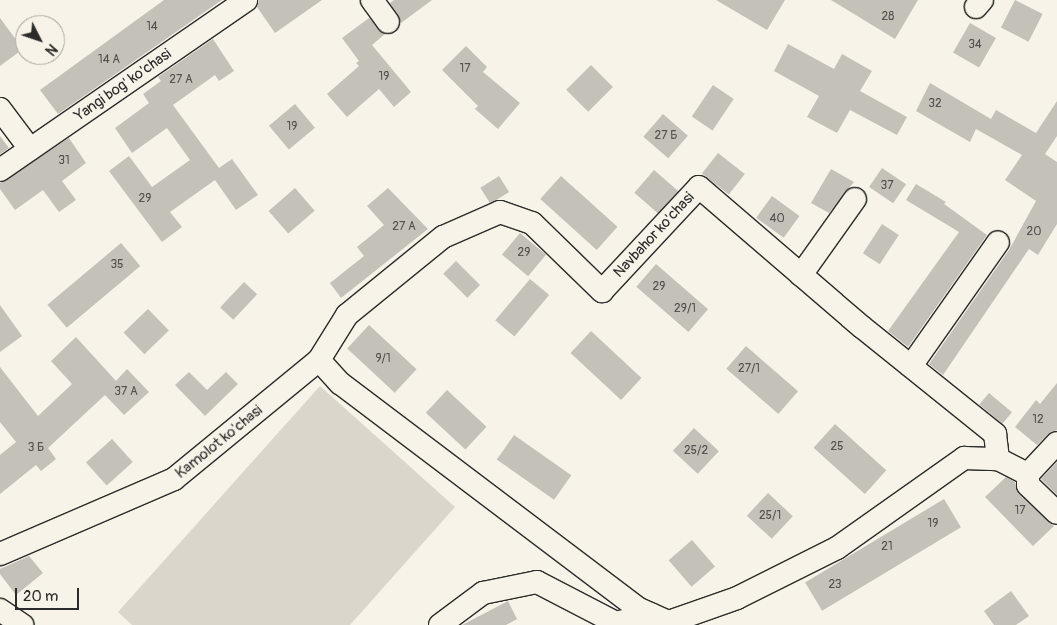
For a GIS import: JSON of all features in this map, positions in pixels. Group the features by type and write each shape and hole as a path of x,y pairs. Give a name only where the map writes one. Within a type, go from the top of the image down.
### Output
{"street":[{"name":"Yangi bog' ko'chasi","path":"0,170 246,0"},
{"path":"372,0 388,22"},
{"path":"0,109 30,149"},
{"name":"Navbahor ko'chasi","path":"319,360 347,315 442,237 500,212 532,222 602,291 699,187 801,275 995,434 998,460"},
{"path":"801,275 855,199"},
{"path":"911,366 998,242"},
{"path":"319,360 340,383 629,602 660,618"},
{"name":"Kamolot ko'chasi","path":"0,554 174,479 319,360"},
{"path":"1057,443 1028,474 1028,485 1057,513"},
{"path":"440,625 483,593 537,582 616,623 660,618 737,598 837,548 964,458 998,460 1028,474"},
{"path":"0,610 22,625"}],"shaded area":[{"path":"320,386 455,507 350,625 132,625 118,612"}],"building":[{"path":"164,0 222,0 58,114 40,90"},
{"path":"259,0 322,0 275,33 257,7"},
{"path":"394,0 432,0 401,23 390,3"},
{"path":"716,0 785,0 767,30"},
{"path":"831,0 918,0 895,39"},
{"path":"1015,0 1043,14 1029,42 1001,28"},
{"path":"0,18 15,38 15,55 0,66"},
{"path":"369,18 385,34 372,45 411,92 394,107 379,89 347,117 327,94 359,66 356,63 359,61 342,38"},
{"path":"970,23 996,38 979,67 953,52"},
{"path":"213,39 234,71 219,81 215,75 173,105 219,168 232,159 258,195 236,210 215,180 170,212 182,227 162,242 109,171 129,156 152,187 190,160 167,128 132,153 115,128 149,103 143,94 161,81 158,77"},
{"path":"788,44 834,69 842,54 872,71 860,91 907,117 897,135 850,110 837,133 807,117 819,96 774,71"},
{"path":"466,46 487,67 483,72 520,103 498,129 475,109 478,106 442,70"},
{"path":"591,65 613,87 588,112 566,90"},
{"path":"930,83 991,119 996,110 1036,133 1057,101 1057,136 1045,154 1057,162 1057,224 1038,255 1029,249 943,375 929,364 1009,250 1036,201 1005,180 1022,155 976,129 970,142 916,111"},
{"path":"713,85 734,99 712,130 692,117"},
{"path":"295,104 315,128 289,150 269,126"},
{"path":"663,114 688,136 668,158 643,137"},
{"path":"0,136 9,148 0,154"},
{"path":"69,138 86,163 62,181 76,200 59,212 43,190 15,210 0,189 0,183"},
{"path":"718,153 745,174 729,194 702,173"},
{"path":"882,168 906,184 893,203 869,187"},
{"path":"831,169 854,182 829,213 811,203"},
{"path":"654,170 678,191 658,214 634,193"},
{"path":"499,176 509,192 490,204 480,188"},
{"path":"561,176 617,227 597,250 540,199"},
{"path":"916,184 946,202 944,204 987,235 908,347 888,331 959,232 906,200"},
{"path":"295,188 315,211 288,234 269,211"},
{"path":"388,188 428,229 341,298 330,283 364,256 357,247 384,225 367,206"},
{"path":"772,196 800,216 784,238 756,218"},
{"path":"882,224 899,235 880,264 863,253"},
{"path":"520,233 546,255 528,276 502,254"},
{"path":"121,243 140,266 67,328 47,305"},
{"path":"456,261 480,285 467,298 443,274"},
{"path":"656,264 708,309 688,332 636,287"},
{"path":"530,279 549,295 514,336 495,320"},
{"path":"244,282 257,294 233,320 220,308"},
{"path":"0,305 22,336 0,352"},
{"path":"148,309 169,331 144,354 124,333"},
{"path":"369,325 417,369 395,393 347,348"},
{"path":"591,331 641,378 621,400 571,353"},
{"path":"76,337 116,381 127,369 149,392 124,415 105,395 48,448 56,459 41,471 36,465 0,494 0,455 16,442 0,422 0,367 38,416 72,384 51,361"},
{"path":"746,346 798,391 778,414 726,369"},
{"path":"189,372 207,390 226,372 238,384 205,416 175,385"},
{"path":"1057,383 1057,430 1048,434 1037,445 1015,427 1036,400 1040,404"},
{"path":"447,390 486,427 465,449 426,413"},
{"path":"989,393 1012,412 1002,424 979,404"},
{"path":"835,424 886,470 865,494 814,448"},
{"path":"694,428 719,451 698,474 673,451"},
{"path":"514,435 571,475 554,500 497,460"},
{"path":"112,439 133,462 107,485 86,462"},
{"path":"1057,462 1057,495 1041,479"},
{"path":"1006,477 1015,482 1019,494 1054,526 1033,546 985,497"},
{"path":"768,493 793,516 772,539 747,516"},
{"path":"944,499 961,527 822,611 805,582"},
{"path":"692,540 715,566 692,587 669,560"},
{"path":"29,556 43,573 16,595 0,574 0,569"},
{"path":"1011,591 1029,616 1016,625 994,625 984,611"},
{"path":"508,601 517,619 506,625 462,625"}]}
